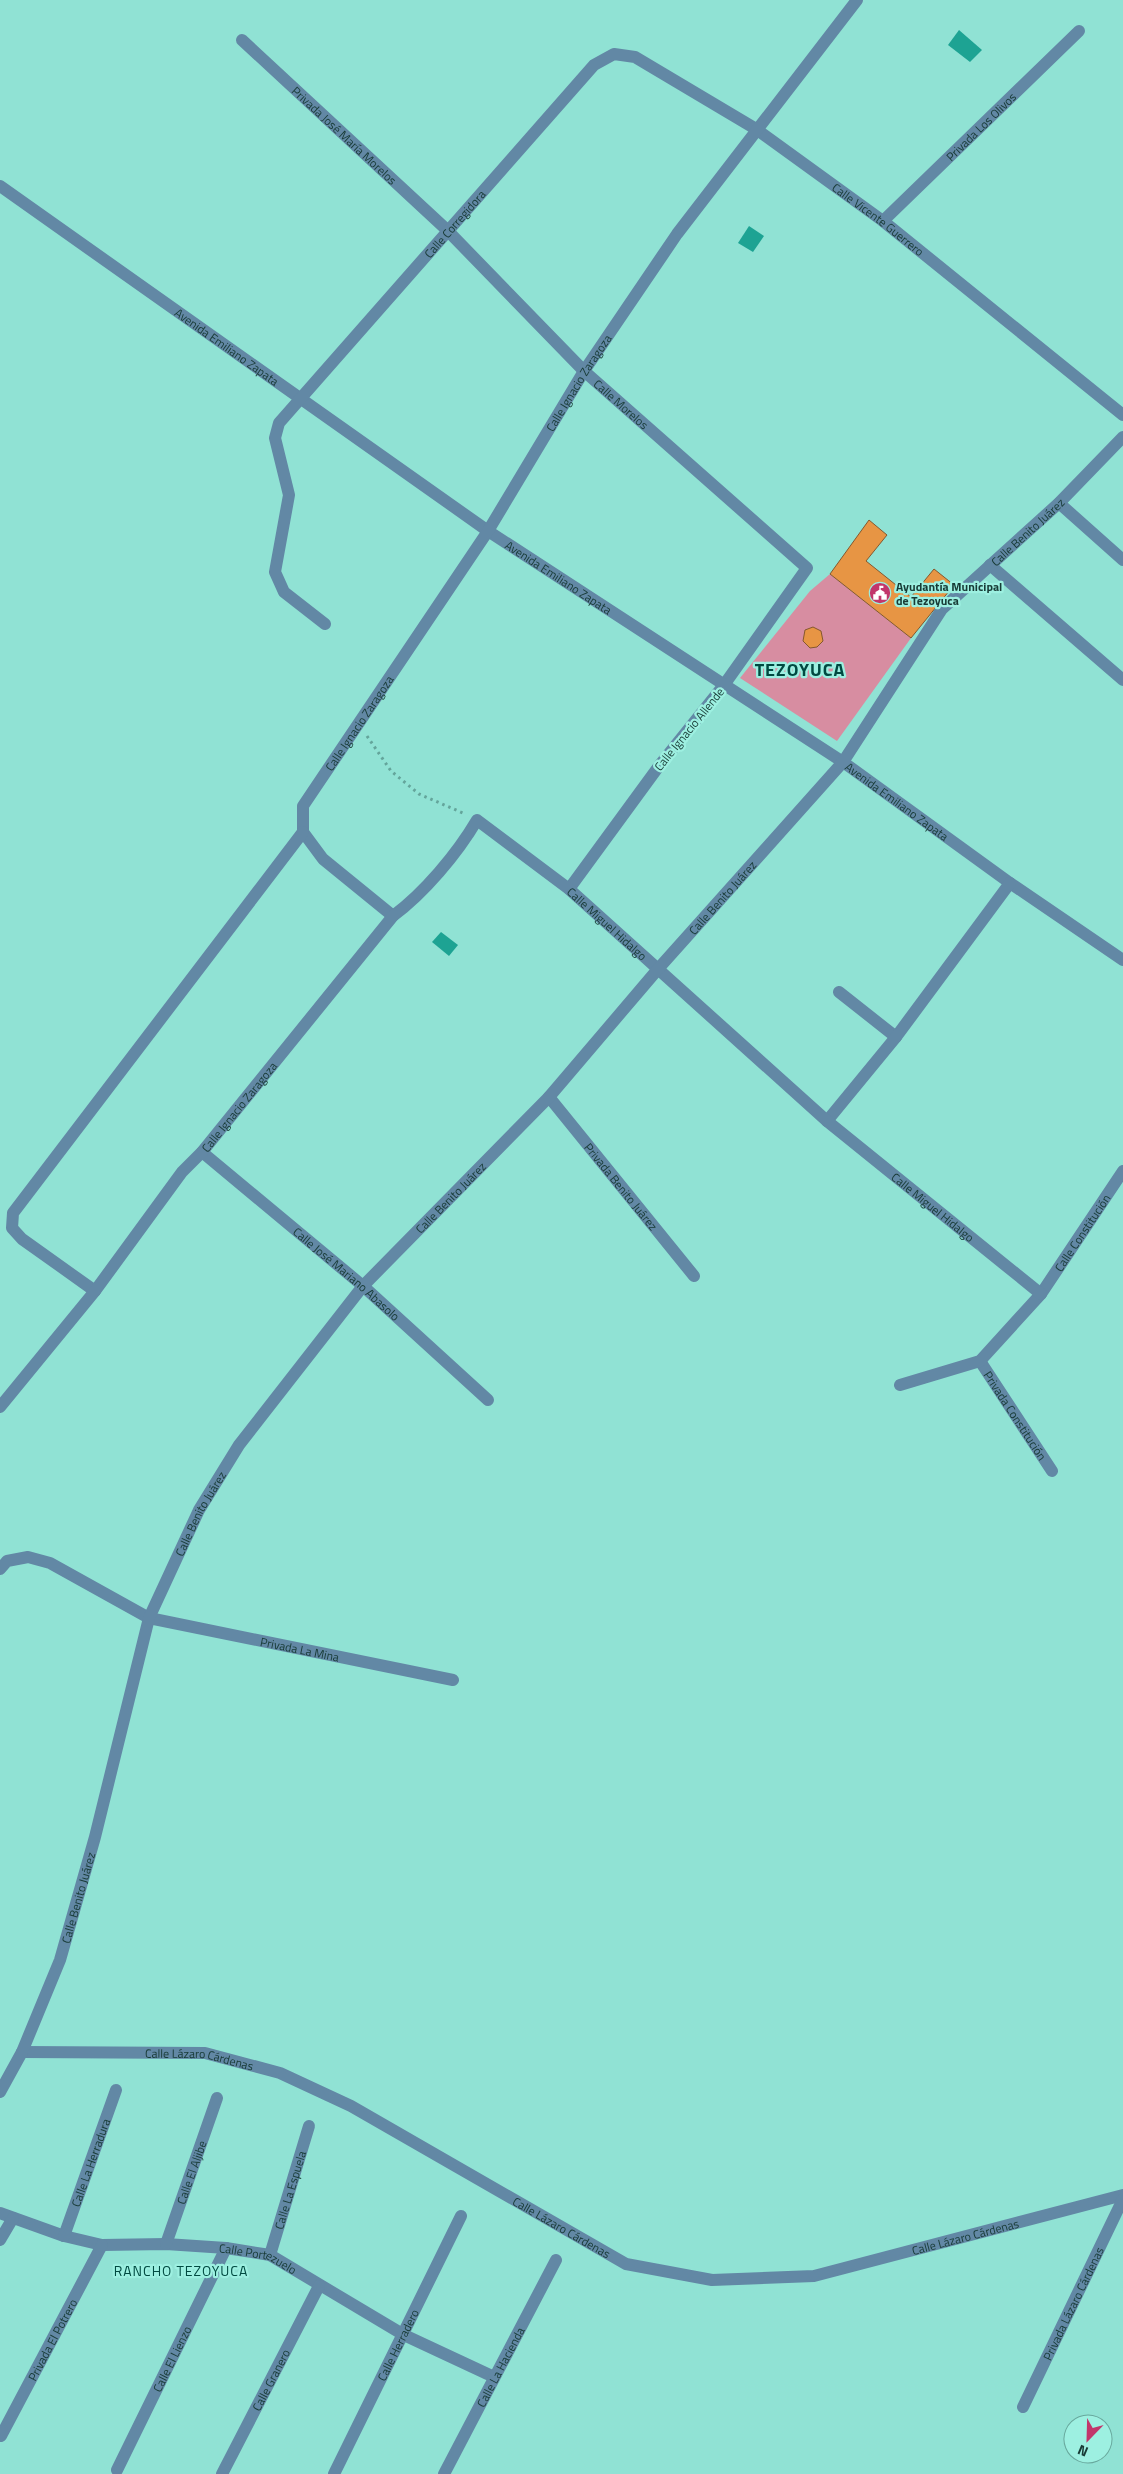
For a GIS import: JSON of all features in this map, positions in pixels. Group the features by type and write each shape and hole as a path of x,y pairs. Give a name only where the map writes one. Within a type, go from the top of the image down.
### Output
{"street":[{"name":"Calle Ignacio Zaragoza","path":"303,832 303,806 488,531 584,371 678,234 856,0"},
{"name":"Privada Los Olivos","path":"883,221 1079,31"},
{"name":"Privada José María Morelos","path":"242,40 447,230"},
{"name":"Calle Vicente Guerrero","path":"614,54 635,57 756,129 883,221 1123,415"},
{"name":"Calle Corregidora","path":"325,624 284,592 275,572 289,495 276,438 279,422 594,65 614,54"},
{"name":"Avenida Emiliano Zapata","path":"0,186 488,531 842,762 1010,883 1123,960"},
{"name":"Calle Morelos","path":"447,230 584,371 807,568"},
{"name":"Calle Benito Juárez","path":"0,2092 22,2052 63,1950 95,1837 149,1618 199,1510 239,1445 363,1286 549,1097 658,969 842,762 942,609 1058,503 1123,436"},
{"path":"1058,503 1123,560"},
{"path":"990,565 1123,680"},
{"name":"Calle Ignacio Allende","path":"569,889 659,766 724,685 807,568"},
{"path":"95,1291 22,1239 12,1228 13,1213 303,832 324,859 392,916 409,904 440,869 465,840 477,820"},
{"name":"Calle Miguel Hidalgo","path":"477,820 569,889 826,1122 1041,1294"},
{"path":"826,1122 896,1037 1010,883"},
{"name":"Calle Ignacio Zaragoza","path":"0,1407 95,1291 182,1172 202,1152 392,916"},
{"path":"839,992 896,1037"},
{"name":"Privada Benito Juárez","path":"549,1097 694,1276"},
{"name":"Calle José Mariano Abasolo","path":"202,1152 363,1286 488,1400"},
{"name":"Calle Constitución","path":"1041,1294 1123,1171"},
{"name":"Privada Constitución","path":"900,1385 980,1361 1041,1294"},
{"name":"Privada Constitución","path":"980,1361 1052,1471"},
{"name":"Privada La Mina","path":"0,1569 7,1561 28,1557 50,1564 149,1618 453,1680"},
{"name":"Calle Lázaro Cárdenas","path":"22,2052 205,2053 280,2073 351,2106 626,2264 712,2280 814,2276 1123,2197"},
{"name":"Calle La Herradura","path":"64,2236 116,2090"},
{"name":"Calle El Aljibe","path":"166,2244 217,2098"},
{"name":"Calle La Espuela","path":"270,2255 309,2126"},
{"name":"Privada Lázaro Cárdenas","path":"1023,2407 1123,2197"},
{"name":"Calle Portezuelo","path":"0,2213 64,2236 102,2244 166,2244 226,2248 270,2255 404,2335 494,2377"},
{"name":"Calle Herradero","path":"334,2474 461,2216"},
{"path":"0,2240 13,2218"},
{"name":"Privada El Potrero","path":"2,2436 102,2244"},
{"name":"Calle El Lienzo","path":"117,2470 226,2248"},
{"name":"Calle La Hacienda","path":"444,2474 556,2260"},
{"name":"Calle Granero","path":"222,2474 319,2286"}],"path":[{"path":"359,724 391,771 419,794 477,820"}],"shaded area":[{"path":"959,30 982,50 970,62 948,45"},
{"path":"749,226 764,236 753,252 738,243"},
{"path":"830,574 911,638 837,741 740,678 810,591"},
{"path":"441,932 458,945 449,956 432,942"}],"building":[{"path":"869,520 887,535 866,561 911,597 934,569 954,585 911,638 830,574"},
{"path":"813,627 821,631 823,641 817,647 810,648 803,641 805,630"}],"place":[{"name":"Ayudantía Municipal de Tezoyuca","path":"880,593"}],"district":[{"name":"TEZOYUCA","path":"800,669"},
{"name":"RANCHO TEZOYUCA","path":"181,2270"}]}
